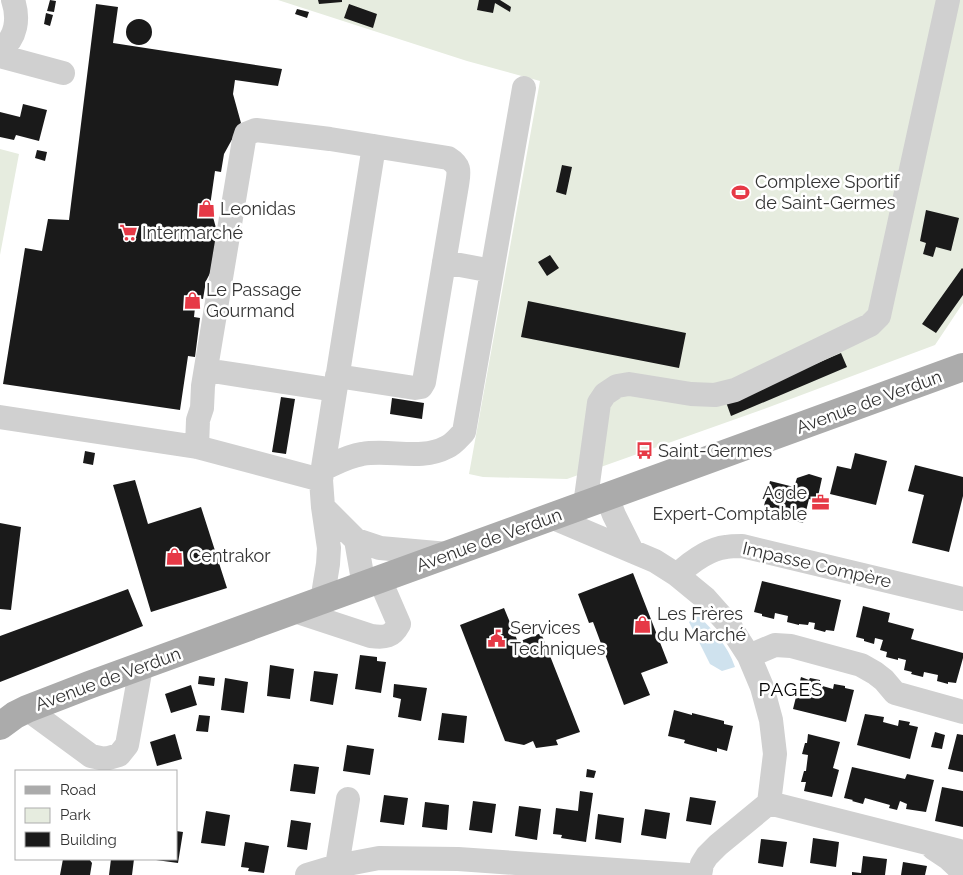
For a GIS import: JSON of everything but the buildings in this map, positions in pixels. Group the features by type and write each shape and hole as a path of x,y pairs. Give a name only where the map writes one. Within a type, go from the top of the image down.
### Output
{"main road":[{"name":"Avenue de Verdun","path":"10,717 89,685 963,367"}],"street":[{"path":"0,50 14,33 16,10 13,0"},
{"path":"632,551 614,515 596,501 599,404 605,394 618,386 629,384 691,394 715,395 735,390 861,330 880,316 948,0"},
{"path":"0,56 63,73"},
{"path":"0,417 197,448 322,475 346,458 363,453 427,454 447,448 464,432 524,88"},
{"path":"197,448 198,420 202,408 206,370 246,134 256,130 265,131 374,146 448,158 454,161 459,172 424,382 421,387 336,383 206,370"},
{"path":"322,601 329,548 323,507 322,475 374,146"},
{"path":"444,262 492,271"},
{"path":"295,611 371,636 381,637 390,634 399,624 372,583 356,540 323,507"},
{"path":"551,517 655,561 677,575 705,598 729,625 749,656 762,687 771,720 775,754 769,803 706,856 700,875"},
{"path":"356,540 380,548 449,554"},
{"name":"Impasse Compère","path":"677,575 684,568 707,553 724,547 742,546 963,599"},
{"path":"749,656 775,645 792,646 860,665 884,680 895,693 963,712"},
{"path":"10,717 91,756 105,759 119,755 127,745 141,666"},
{"path":"337,866 348,799"},
{"path":"769,803 963,852"},
{"path":"925,842 948,858 963,872"},
{"path":"307,875 337,866 379,858 458,860 689,875"}],"green space":[{"name":"Complexe Sportif de Saint-Germes","path":"278,0 963,0 963,303 935,345 764,409 567,479 483,477 469,474 540,81 467,61"},
{"path":"0,149 19,154 0,255"}],"water":[{"path":"698,615 724,645 735,667 722,671 710,664 689,622"}],"place":[{"name":"Complexe Sportif de Saint-Germes","path":"741,192"},
{"name":"Leonidas","path":"206,209"},
{"name":"Intermarché","path":"128,233"},
{"name":"Le Passage Gourmand","path":"192,300"},
{"name":"Saint-Germes","path":"644,451"},
{"name":"Agde Expert-Comptable","path":"821,503"},
{"name":"Centrakor","path":"175,556"},
{"name":"Les Frères du Marché","path":"643,624"},
{"name":"Services Techniques","path":"496,638"}],"district":[{"name":"PAGES","path":"791,689"}]}
